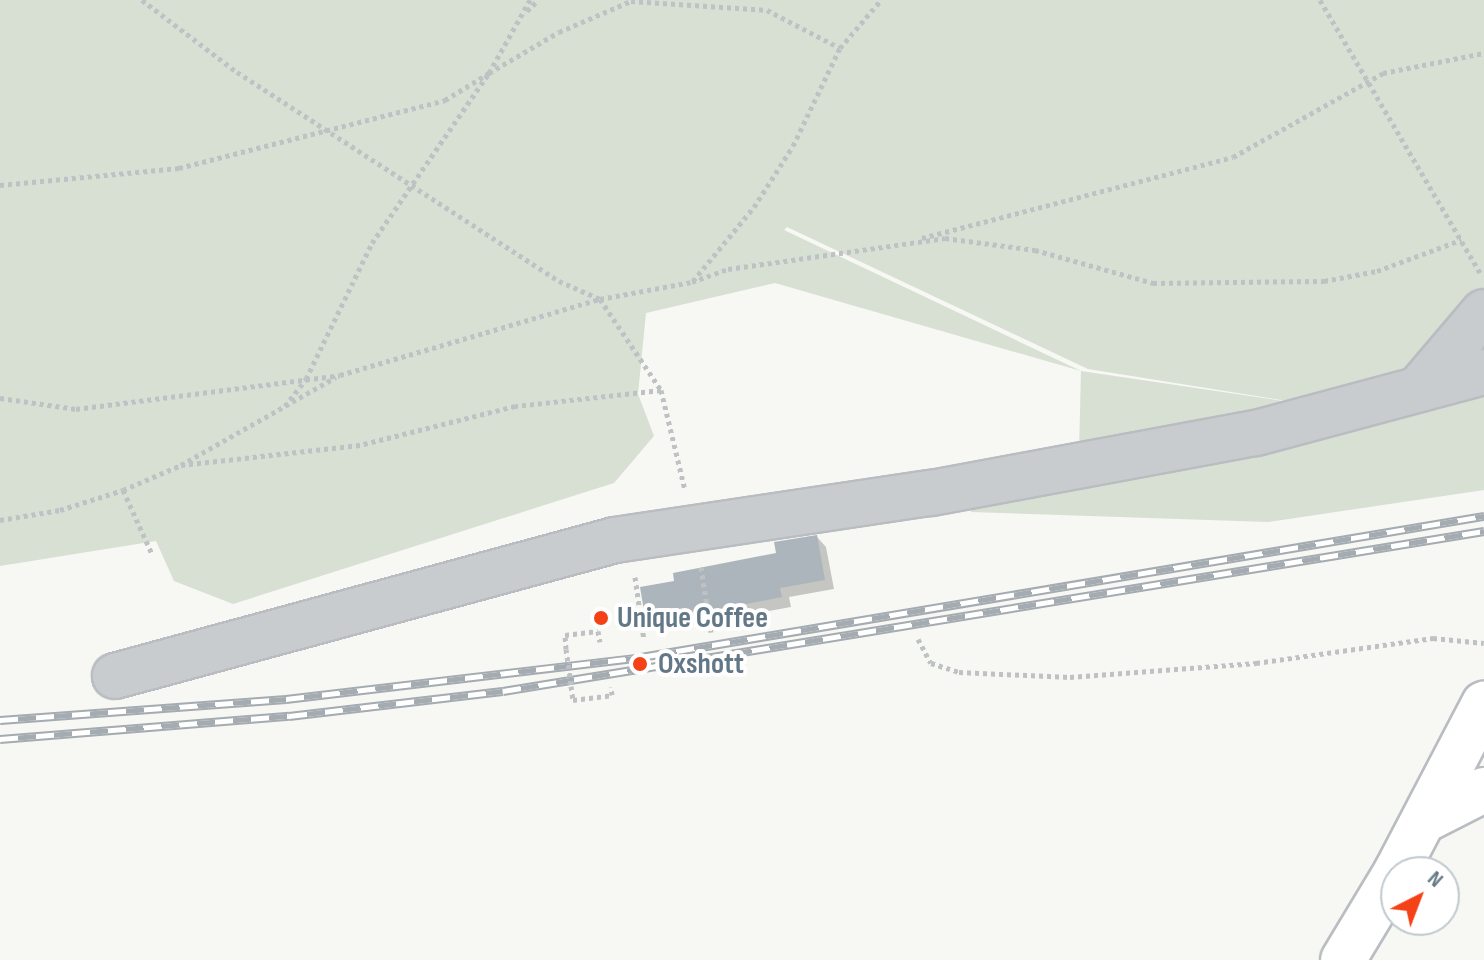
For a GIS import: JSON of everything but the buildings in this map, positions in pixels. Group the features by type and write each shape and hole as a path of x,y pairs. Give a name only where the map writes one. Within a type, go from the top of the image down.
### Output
{"main road":[{"path":"1405,856 1484,704"},
{"path":"1427,819 1484,790"},
{"path":"1343,960 1380,899"}],"lane":[{"path":"1421,386 1484,312"},
{"path":"115,676 615,540 698,548 931,493 1256,433 1421,386 1484,372"}],"path":[{"path":"142,0 237,72 413,183 559,281 600,299 661,390 698,548 711,632"},
{"path":"285,406 306,379 372,243 489,73 530,0"},
{"path":"526,12 538,0"},
{"path":"692,282 754,207 793,146 840,48 881,0"},
{"path":"1320,0 1484,278"},
{"path":"0,185 179,168 445,100 559,32 631,1 767,10 840,48"},
{"path":"901,244 1233,157 1383,73 1484,53"},
{"path":"0,398 76,409 340,375 600,299 692,282 728,269 945,238 1035,250 1153,283 1324,281 1377,271 1461,240"},
{"path":"0,520 60,510 123,490 181,465 340,375"},
{"path":"181,465 360,445 515,406 661,390"},
{"path":"123,490 152,554"},
{"path":"635,574 644,640"},
{"path":"600,642 598,631 565,635 573,700 612,695 611,687"},
{"path":"918,639 931,663 959,672 1070,677 1256,663 1433,638 1484,643"}],"shaded area":[{"path":"0,0 1484,0 1484,490 1268,522 971,512 978,469 1079,452 1081,371 775,283 646,313 638,394 654,436 614,483 233,604 174,581 156,541 0,566","holes":["787,227 1088,369 1344,410 1081,371 784,230"]}],"railway":[{"path":"0,720 286,699 641,657 1484,516"},
{"path":"0,739 289,716 503,691 1484,531"}],"place":[{"name":"Unique Coffee","path":"601,618"},
{"name":"Oxshott","path":"640,664"}]}
